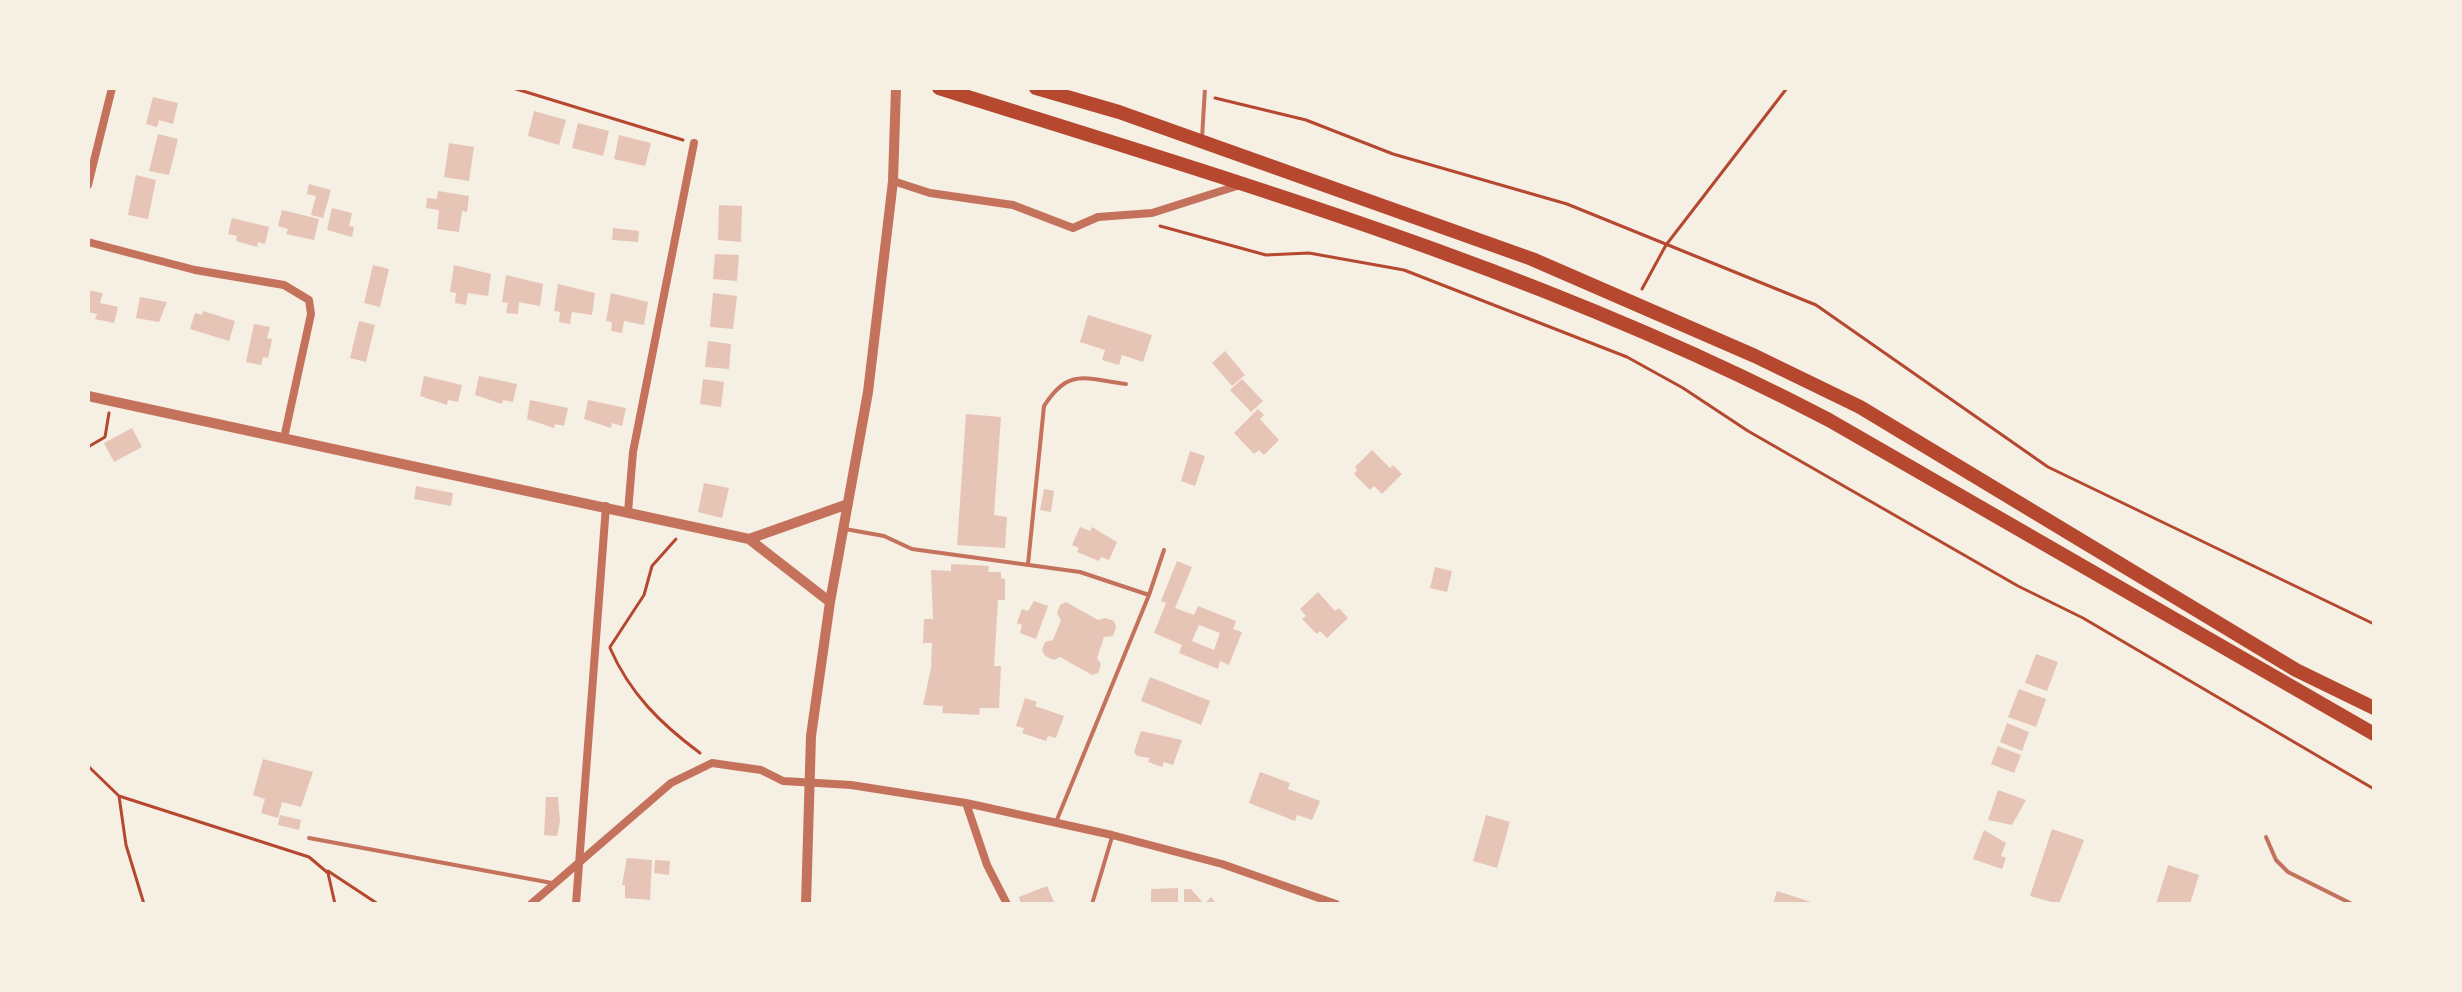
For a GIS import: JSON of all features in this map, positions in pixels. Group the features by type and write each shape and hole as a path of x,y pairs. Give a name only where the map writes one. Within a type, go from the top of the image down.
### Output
{"highway":[{"path":"939,88 1241,184 1539,287 1744,376 1829,420 2374,734"},
{"path":"1036,88 1202,141 1532,259 1635,302 1860,407 2296,670 2374,708"}],"street":[{"path":"88,185 112,88"},
{"path":"806,904 808,784 830,602 868,392 893,181 896,88"},
{"path":"628,512 633,452 694,143"},
{"path":"893,181 930,193 1013,205 1073,228 1098,217 1152,213 1241,184"},
{"path":"88,242 195,270 284,285 309,300 311,314 284,438"},
{"path":"88,396 749,539 830,602"},
{"path":"749,539 848,504"},
{"path":"576,904 594,632 606,506"},
{"path":"531,904 671,783 712,763 761,770 783,781 851,785 966,803 1056,822 1222,864 1336,904"},
{"path":"966,803 987,865 1007,904"}],"lane":[{"path":"1202,141 1205,88"},
{"path":"1028,564 1044,406 1058,384 1076,378 1126,384"},
{"path":"843,529 884,536 912,549 1080,572 1149,595"},
{"path":"1056,822 1149,595 1164,550"},
{"path":"1092,904 1112,835"},
{"path":"2266,837 2276,860 2288,872 2352,904"},
{"path":"309,838 552,883"}],"path":[{"path":"513,88 694,143"},
{"path":"1635,302 1666,245 1787,88"},
{"path":"1204,95 1306,120 1393,154 1567,204 1816,305 2048,467 2374,624"},
{"path":"1149,223 1266,255 1309,253 1404,270 1627,357 1674,382 1748,431 2018,586 2083,618 2374,789"},
{"path":"88,447 105,437 112,401"},
{"path":"592,662 610,647 644,595 652,566 688,525"},
{"path":"594,632 610,647 639,698 668,730 712,763"},
{"path":"88,766 119,796 309,857 378,904"},
{"path":"119,796 126,845 144,904"},
{"path":"321,866 331,880 335,904"}],"building":[{"path":"153,97 178,103 173,124 159,120 157,127 146,124"},
{"path":"534,111 566,120 559,145 528,136"},
{"path":"578,123 609,131 603,156 572,148"},
{"path":"158,134 178,139 169,175 149,171"},
{"path":"619,135 651,143 645,166 614,159"},
{"path":"449,143 474,147 469,181 444,177"},
{"path":"136,175 156,180 148,219 128,215"},
{"path":"309,184 331,190 323,218 311,215 316,196 307,194"},
{"path":"438,191 469,196 467,212 462,211 459,232 437,229 439,210 426,208 427,198 437,199"},
{"path":"719,205 742,206 741,242 718,240"},
{"path":"332,208 352,213 349,226 354,227 352,237 327,230"},
{"path":"282,210 319,219 314,240 286,234 288,229 278,226"},
{"path":"232,218 269,227 265,244 258,242 257,247 236,241 237,236 228,234"},
{"path":"613,228 639,231 638,242 612,240"},
{"path":"715,254 739,255 737,281 713,279"},
{"path":"373,265 389,269 380,307 364,303"},
{"path":"454,265 491,274 488,296 468,293 466,305 455,303 456,293 450,292"},
{"path":"506,275 543,284 540,306 519,302 518,314 506,313 508,303 502,302"},
{"path":"558,284 595,293 592,315 572,312 570,324 559,322 560,312 554,311"},
{"path":"88,290 103,293 100,303 118,307 114,323 95,319 97,314 88,312"},
{"path":"611,293 648,302 644,325 624,321 622,333 611,331 612,322 606,321"},
{"path":"713,293 737,296 733,329 710,327"},
{"path":"140,297 167,302 159,322 136,318"},
{"path":"203,311 235,321 229,341 190,329 195,313 202,315"},
{"path":"1088,315 1152,335 1143,362 1122,355 1119,365 1102,360 1105,350 1080,342"},
{"path":"359,321 375,325 366,362 350,358"},
{"path":"254,324 270,327 267,338 272,339 268,358 263,357 261,365 246,362"},
{"path":"708,341 731,344 729,369 705,367"},
{"path":"1225,351 1245,375 1232,386 1212,363"},
{"path":"424,376 462,385 458,402 448,400 447,405 420,396"},
{"path":"479,376 517,384 513,402 503,400 502,404 475,395"},
{"path":"703,379 724,382 721,407 700,404"},
{"path":"1242,379 1263,401 1251,412 1230,390"},
{"path":"530,400 568,408 564,426 555,424 554,428 527,419"},
{"path":"588,400 626,408 622,426 612,423 611,428 584,419"},
{"path":"1258,409 1264,415 1260,419 1279,440 1264,455 1259,450 1254,454 1234,433"},
{"path":"966,414 1001,417 994,515 1007,517 1005,548 957,545"},
{"path":"132,428 142,447 114,462 104,443"},
{"path":"1372,450 1390,468 1393,465 1402,474 1382,494 1374,486 1370,490 1354,474 1357,470 1355,467"},
{"path":"1190,451 1205,456 1195,486 1181,481"},
{"path":"704,483 729,488 722,518 698,512"},
{"path":"416,486 453,493 451,506 414,499"},
{"path":"1044,489 1054,491 1051,512 1040,510"},
{"path":"1080,527 1090,531 1092,527 1117,542 1109,560 1101,557 1099,561 1077,552 1079,548 1072,545"},
{"path":"1177,561 1192,567 1175,608 1194,615 1198,606 1236,621 1233,629 1242,632 1229,665 1220,661 1218,669 1179,653 1182,645 1154,633 1166,603 1161,601","holes":["1199,625 1220,633 1214,650 1192,641"]},
{"path":"951,564 989,566 988,572 1001,572 1001,578 1005,579 1005,600 998,600 994,666 1001,666 999,708 980,708 979,715 942,713 943,706 923,705 931,668 932,643 923,643 924,619 933,619 931,570 951,571"},
{"path":"1435,567 1452,571 1447,592 1430,588"},
{"path":"1318,592 1335,611 1339,608 1348,618 1327,638 1320,631 1317,634 1302,619 1306,616 1300,609"},
{"path":"1034,601 1048,606 1036,639 1020,633 1022,625 1017,623 1022,609 1028,611"},
{"path":"1066,602 1098,620 1105,618 1114,621 1113,636 1104,637 1097,658 1101,664 1098,673 1092,675 1060,657 1054,660 1045,656 1042,650 1045,642 1053,640 1061,620 1057,613 1060,605"},
{"path":"2036,654 2058,662 2047,691 2025,683"},
{"path":"1150,677 1210,701 1201,725 1141,701"},
{"path":"2019,689 2046,699 2036,727 2008,717"},
{"path":"1025,698 1037,702 1035,706 1064,716 1056,738 1048,736 1046,741 1022,733 1024,728 1016,726"},
{"path":"2007,723 2029,732 2022,751 2000,742"},
{"path":"1141,731 1182,740 1173,765 1164,762 1162,767 1148,762 1150,758 1137,756 1134,752"},
{"path":"1998,746 2021,755 2014,773 1991,764"},
{"path":"263,759 313,772 301,807 282,802 278,818 261,813 265,799 253,795"},
{"path":"1260,772 1290,783 1288,789 1320,801 1312,820 1297,815 1295,821 1249,803"},
{"path":"1998,790 2026,800 2012,825 1988,820"},
{"path":"546,797 558,797 560,821 557,836 544,835"},
{"path":"280,815 301,820 299,830 278,825"},
{"path":"1486,815 1510,822 1497,868 1473,861"},
{"path":"2052,829 2084,840 2059,904 2030,896"},
{"path":"1984,830 2006,843 2001,856 2006,858 2002,869 1973,859"},
{"path":"627,858 652,860 650,900 625,898 625,885 622,885"},
{"path":"655,860 670,861 669,875 654,873"},
{"path":"2168,865 2199,875 2190,904 2156,904"},
{"path":"1047,886 1055,904 1021,904 1019,897"},
{"path":"1178,888 1178,904 1151,904 1151,889"},
{"path":"1184,889 1191,889 1204,904 1184,904"},
{"path":"1777,891 1814,903 1814,904 1773,904"},
{"path":"1211,897 1217,904 1204,904"}]}
